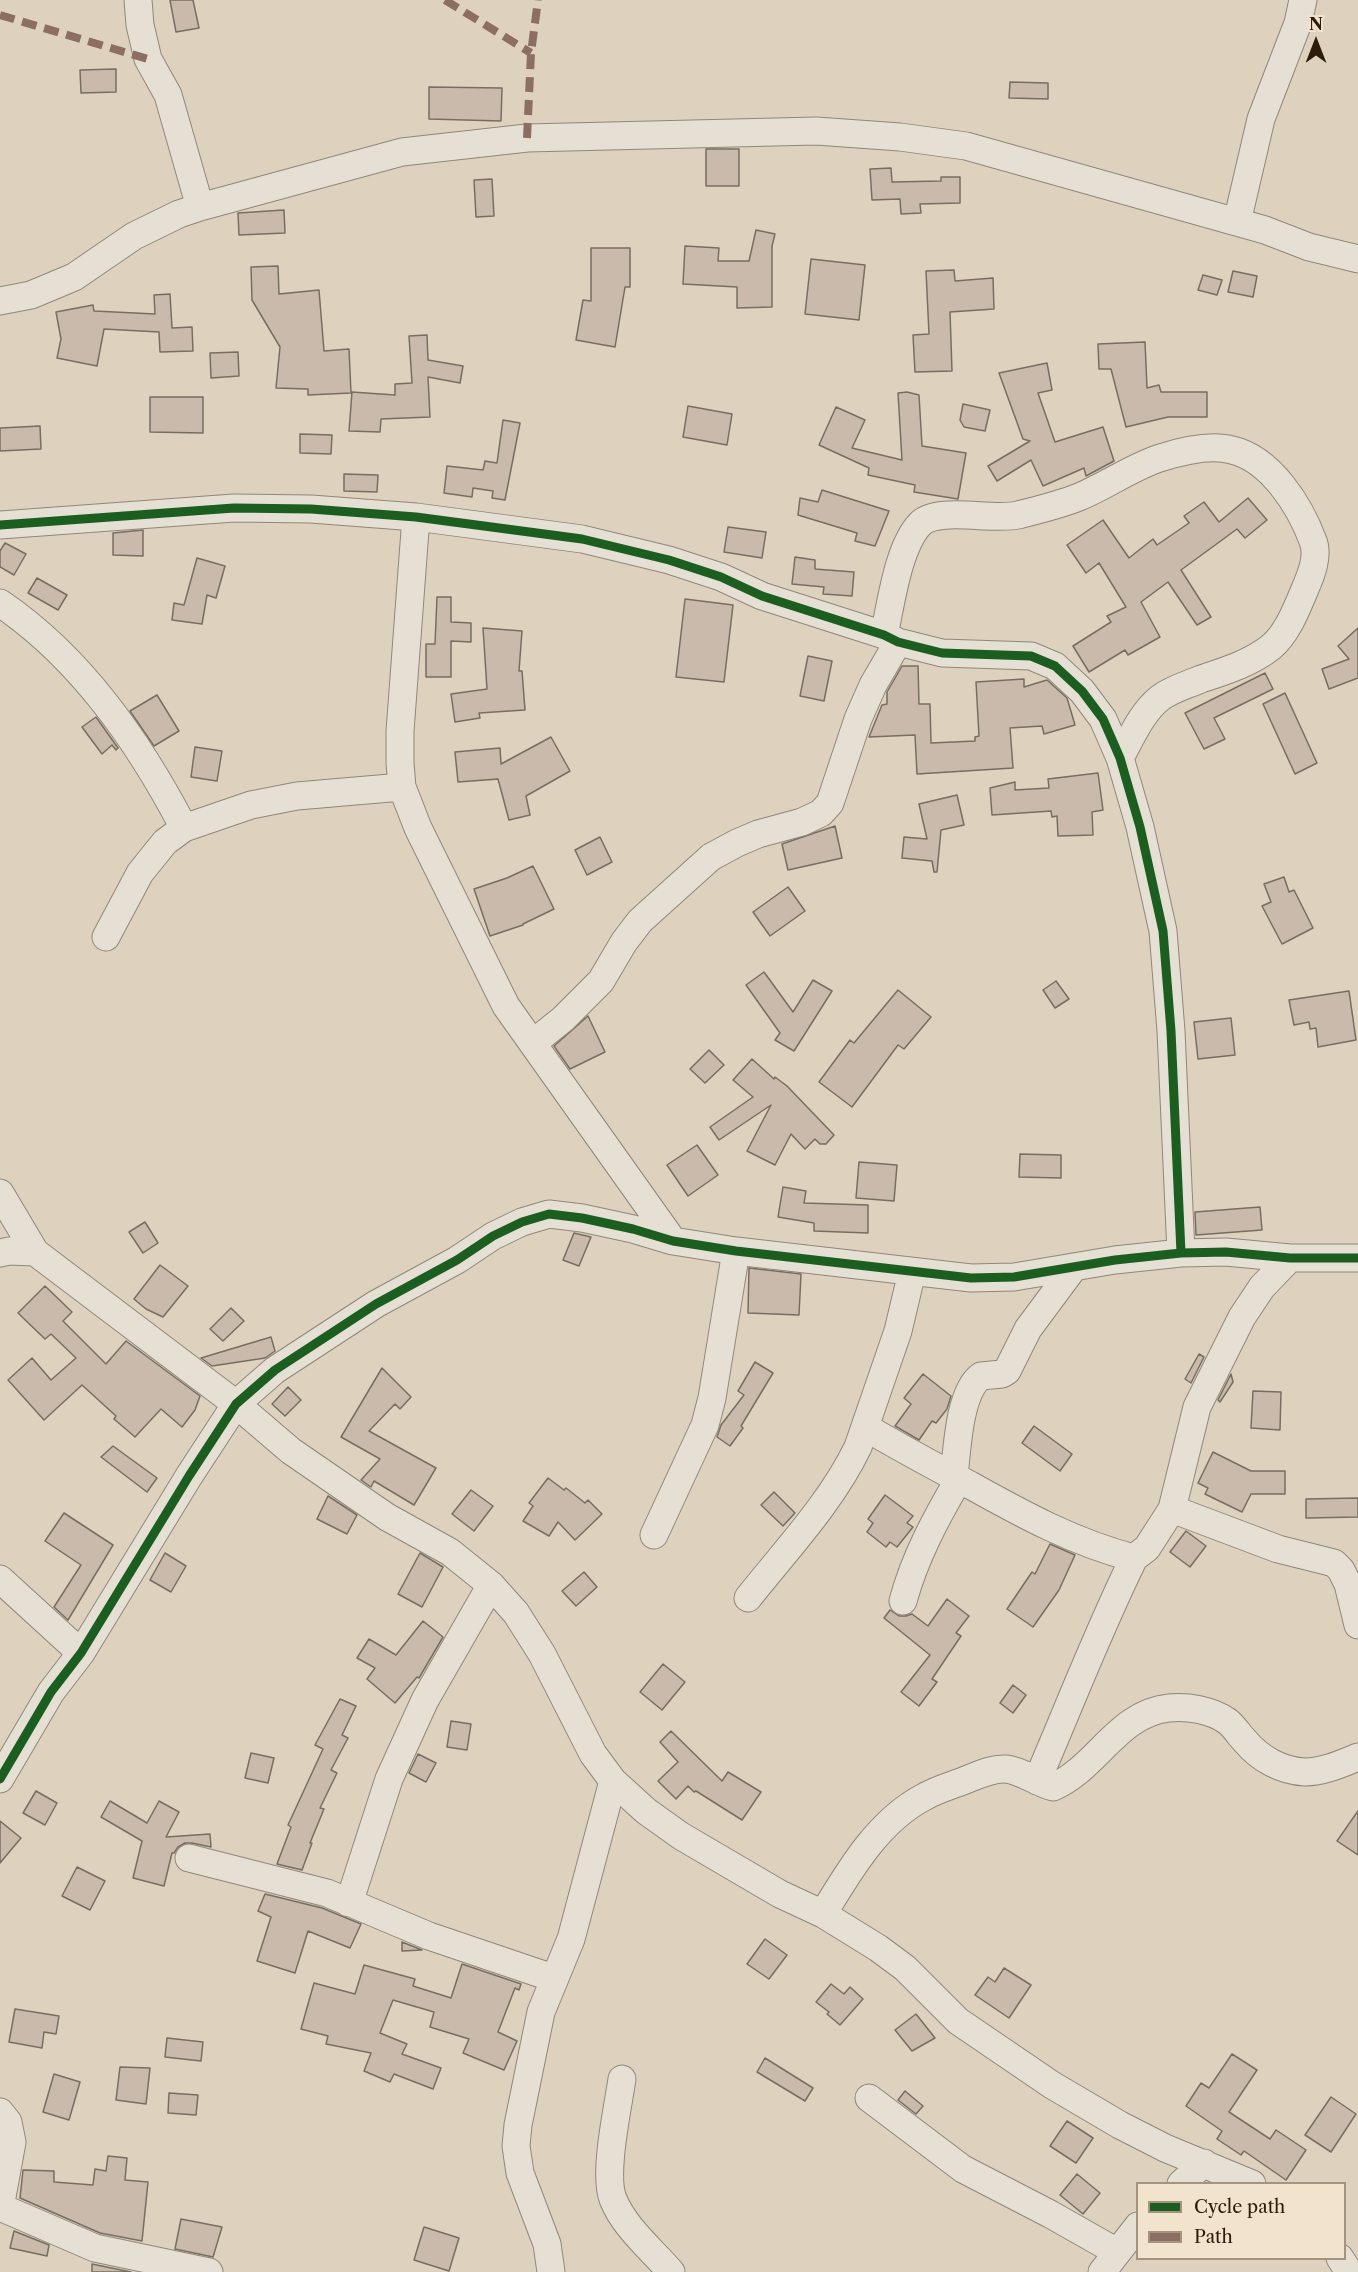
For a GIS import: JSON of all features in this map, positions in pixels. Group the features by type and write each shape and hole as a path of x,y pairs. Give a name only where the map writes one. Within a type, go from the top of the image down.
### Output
{"street":[{"path":"138,0 140,25 148,59 168,95 200,207"},
{"path":"1238,222 1261,119 1298,23 1303,0"},
{"path":"0,301 31,295 74,277 134,236 179,214 200,207 402,152 526,138 816,131 900,137 966,146 1238,222 1309,247 1358,259"},
{"path":"534,1042 563,1019 601,981 624,942 640,921 711,857 758,834 802,822 821,813 830,803 858,719 891,638 896,576 909,541 921,522 938,516 1012,516 1079,497 1160,458 1214,447 1233,450 1254,460 1272,475 1293,502 1315,544 1314,564 1297,608 1272,646 1248,662 1172,690 1158,699 1145,715 1120,758"},
{"path":"0,525 234,508 311,509 416,517 582,539 669,560 721,577 762,596 942,653 1031,656 1055,666 1082,691 1102,719 1120,758 1140,827 1163,931 1171,1020 1181,1253"},
{"path":"416,517 400,731 402,787 418,828 506,1006 534,1042 673,1241"},
{"path":"0,603 28,621 84,676 152,769 184,828"},
{"path":"106,937 140,873 165,842 184,828 251,805 297,796 402,787"},
{"path":"0,1193 35,1252 236,1404 291,1451 387,1517 450,1552 491,1585 516,1613 542,1654 593,1754 613,1781 646,1811 681,1836 780,1894 823,1914 878,1948 905,1968 958,2021 1052,2085 1165,2148 1247,2182"},
{"path":"0,1779 51,1692 81,1653 189,1476 236,1404 275,1370 376,1304 429,1276 493,1236 522,1222 549,1214 582,1218 633,1229 673,1241 735,1251 971,1278 1014,1277 1115,1260 1181,1253 1226,1252 1290,1258 1358,1258"},
{"path":"654,1535 705,1425 712,1398 735,1251"},
{"path":"0,1253 35,1252"},
{"path":"1037,1781 1082,1678 1107,1613 1134,1558 1147,1548 1172,1509 1197,1407 1206,1387 1252,1302 1262,1287 1290,1258"},
{"path":"903,1601 913,1568 956,1478 960,1431 970,1388 981,1376 1002,1374 1007,1371 1028,1329 1074,1267"},
{"path":"748,1598 834,1489 849,1465 865,1427 898,1331 912,1272"},
{"path":"865,1427 1010,1508 1078,1540 1134,1558"},
{"path":"1172,1509 1278,1550 1334,1563 1341,1569 1348,1584 1358,1625"},
{"path":"0,1579 81,1653"},
{"path":"349,1903 388,1779 425,1700 491,1585"},
{"path":"823,1914 851,1867 870,1844 898,1815 923,1797 989,1771 1005,1769 1020,1772 1053,1787 1068,1781 1119,1731 1143,1716 1169,1708 1212,1713 1229,1722 1264,1760 1281,1767 1305,1772 1332,1768 1358,1757"},
{"path":"551,2272 547,2244 520,2173 516,2146 518,2125 541,2012 553,1978 571,1939 613,1781"},
{"path":"189,1858 327,1893 429,1936 553,1978"},
{"path":"622,2079 610,2173 612,2198 623,2217 671,2272"},
{"path":"869,2098 963,2169 1050,2214 1109,2262 1136,2227"},
{"path":"0,2112 8,2122 12,2142 0,2207 95,2248 209,2272"},
{"path":"1183,2182 1204,2163"}],"building":[{"path":"170,0 193,0 199,28 176,32"},
{"path":"116,69 116,92 81,93 80,70"},
{"path":"1010,82 1048,83 1048,99 1009,98"},
{"path":"429,87 502,88 501,121 429,119"},
{"path":"706,149 739,149 739,186 706,186"},
{"path":"891,168 892,182 941,181 941,177 960,177 960,203 920,204 921,213 901,214 900,199 872,200 870,169"},
{"path":"492,179 494,216 476,217 474,180"},
{"path":"284,210 285,233 239,235 238,213"},
{"path":"756,230 775,234 772,246 772,307 737,308 737,287 683,284 685,246 719,248 718,261 749,261"},
{"path":"591,248 630,248 630,287 625,287 615,347 576,340 583,300 591,301"},
{"path":"811,259 865,265 859,320 805,314"},
{"path":"278,266 279,294 319,290 324,351 349,349 351,393 308,395 308,389 276,388 280,347 252,300 251,267"},
{"path":"954,270 955,281 993,278 994,309 950,312 952,371 915,372 913,335 929,334 926,271"},
{"path":"1233,271 1257,276 1253,297 1228,292"},
{"path":"1203,275 1222,280 1217,295 1198,290"},
{"path":"170,294 172,328 192,327 193,351 160,352 159,332 104,329 97,366 57,358 61,339 56,312 93,305 94,311 155,314 154,295"},
{"path":"427,335 428,360 463,366 460,383 428,377 430,417 381,419 380,432 349,431 352,392 395,395 395,384 412,383 409,336"},
{"path":"1145,342 1147,388 1159,385 1161,392 1207,392 1207,417 1168,417 1126,427 1111,369 1099,369 1098,344"},
{"path":"238,352 239,376 211,378 210,353"},
{"path":"1047,363 1052,390 1038,393 1055,442 1103,427 1114,461 1086,476 1084,468 1043,486 1031,460 997,481 988,466 1030,441 1023,439 999,373"},
{"path":"907,392 919,395 922,446 966,453 958,499 914,492 915,485 868,475 869,468 819,445 836,407 865,420 852,448 902,460 898,393"},
{"path":"150,397 203,397 203,433 150,432"},
{"path":"963,404 990,410 985,431 964,427 960,420"},
{"path":"688,406 732,414 727,445 683,437"},
{"path":"503,420 520,423 505,500 492,498 493,491 473,488 472,497 444,493 447,466 483,470 485,461 497,463"},
{"path":"40,426 41,449 0,451 0,428"},
{"path":"300,434 332,435 331,454 300,453"},
{"path":"344,474 378,475 377,492 344,491"},
{"path":"822,490 889,511 875,546 855,541 857,533 798,515 800,498 818,502"},
{"path":"1248,498 1267,520 1245,538 1237,529 1181,570 1211,617 1197,625 1168,582 1141,602 1160,637 1128,655 1125,650 1089,672 1073,646 1111,622 1107,616 1126,607 1099,563 1086,573 1067,545 1103,520 1129,558 1153,539 1157,545 1189,523 1184,516 1204,502 1219,522"},
{"path":"728,527 766,532 762,558 724,552"},
{"path":"143,530 143,556 113,555 113,533"},
{"path":"5,543 26,554 14,575 0,567 0,551"},
{"path":"795,557 815,560 815,569 854,572 852,596 823,594 824,587 792,584"},
{"path":"197,558 225,566 216,598 207,595 202,624 172,620 174,603 184,605"},
{"path":"37,578 67,595 58,610 28,593"},
{"path":"437,597 451,597 451,622 471,623 471,642 451,641 451,677 426,677 426,644 435,644"},
{"path":"685,599 733,605 724,682 676,677"},
{"path":"483,628 522,631 519,671 522,671 525,710 479,713 480,718 455,722 451,694 487,689"},
{"path":"1358,628 1358,678 1329,689 1322,669 1349,659 1338,646"},
{"path":"808,656 832,661 824,701 800,696"},
{"path":"902,666 918,666 919,704 930,704 931,743 975,741 975,737 979,736 976,682 1024,679 1024,687 1047,680 1067,698 1075,725 1044,734 1042,726 1010,728 1013,768 917,774 915,735 869,737 882,705 887,704 887,692"},
{"path":"1265,673 1273,689 1214,718 1225,739 1204,749 1185,713"},
{"path":"1285,693 1317,763 1295,774 1263,704"},
{"path":"157,695 179,731 154,746 130,711"},
{"path":"96,717 118,748 116,750 112,745 102,754 82,727"},
{"path":"551,737 570,771 526,796 530,815 509,820 498,779 458,782 455,752 500,748 501,764"},
{"path":"195,747 222,751 217,781 191,777"},
{"path":"1098,773 1103,810 1092,812 1093,835 1058,836 1057,816 1052,817 1051,811 992,815 990,788 1015,782 1015,790 1049,788 1048,779"},
{"path":"957,795 964,825 941,830 937,872 934,872 932,861 902,858 904,837 927,839 919,804"},
{"path":"835,826 842,858 788,870 782,844"},
{"path":"600,837 612,862 587,875 575,850"},
{"path":"533,866 554,909 523,925 490,936 474,889"},
{"path":"1284,877 1289,892 1294,890 1313,928 1282,944 1262,906 1271,902 1264,884"},
{"path":"788,887 805,911 770,936 753,912"},
{"path":"764,972 793,1012 813,980 832,991 794,1051 775,1040 780,1033 746,985"},
{"path":"1056,981 1069,999 1055,1008 1043,990"},
{"path":"898,990 931,1017 904,1049 898,1045 852,1107 819,1082 850,1040 854,1043"},
{"path":"1349,991 1356,1040 1318,1047 1316,1028 1310,1029 1309,1022 1294,1025 1289,1000"},
{"path":"588,1016 605,1052 570,1069 554,1046"},
{"path":"1231,1018 1235,1055 1198,1059 1194,1022"},
{"path":"709,1050 724,1065 705,1083 690,1069"},
{"path":"752,1059 774,1079 775,1077 787,1086 834,1135 826,1144 820,1144 815,1139 805,1149 791,1134 775,1165 747,1151 771,1105 719,1140 710,1127 753,1097 733,1080"},
{"path":"697,1145 718,1175 688,1196 667,1165"},
{"path":"1020,1154 1061,1155 1061,1178 1019,1177"},
{"path":"859,1162 897,1165 894,1201 856,1198"},
{"path":"783,1187 806,1191 804,1203 868,1205 868,1233 814,1231 814,1223 778,1217"},
{"path":"1260,1207 1262,1230 1196,1235 1195,1212"},
{"path":"145,1222 158,1243 143,1253 129,1232"},
{"path":"574,1233 591,1237 579,1266 563,1260"},
{"path":"160,1265 188,1286 163,1317 146,1309 134,1299"},
{"path":"749,1268 801,1274 799,1315 748,1313"},
{"path":"45,1286 72,1312 63,1321 106,1364 126,1341 200,1396 195,1410 182,1427 161,1409 135,1437 114,1419 116,1416 82,1385 44,1420 8,1380 32,1358 51,1380 76,1358 51,1334 45,1339 18,1313"},
{"path":"231,1308 244,1321 223,1341 210,1329"},
{"path":"271,1337 275,1351 265,1358 212,1366 201,1358"},
{"path":"1199,1354 1204,1357 1191,1383 1185,1379"},
{"path":"755,1362 773,1373 741,1426 743,1428 730,1446 717,1437 721,1425 744,1395 738,1391"},
{"path":"382,1368 411,1397 400,1409 395,1404 369,1431 436,1468 414,1505 374,1481 371,1487 361,1480 380,1459 341,1437"},
{"path":"923,1374 951,1396 947,1409 936,1423 932,1421 919,1440 895,1426 911,1404 904,1398"},
{"path":"1231,1374 1233,1382 1220,1402 1218,1400"},
{"path":"288,1387 301,1400 285,1416 272,1404"},
{"path":"1253,1391 1281,1392 1280,1430 1251,1428"},
{"path":"1034,1426 1072,1454 1060,1471 1022,1443"},
{"path":"113,1446 157,1478 147,1492 101,1457"},
{"path":"1213,1452 1251,1471 1285,1471 1285,1494 1251,1494 1242,1512 1205,1494 1208,1488 1198,1483"},
{"path":"548,1478 585,1503 588,1500 602,1514 575,1540 558,1522 549,1536 523,1521 533,1506 529,1503"},
{"path":"471,1490 493,1506 474,1531 452,1514"},
{"path":"774,1492 795,1513 783,1526 761,1505"},
{"path":"885,1495 913,1516 907,1523 913,1527 897,1547 890,1542 886,1547 867,1532 873,1523 868,1519"},
{"path":"328,1496 357,1515 347,1534 317,1519"},
{"path":"1358,1498 1358,1517 1306,1518 1306,1499"},
{"path":"64,1513 113,1545 68,1620 54,1607 81,1565 45,1541"},
{"path":"1186,1531 1206,1546 1190,1567 1170,1552"},
{"path":"1050,1544 1075,1555 1059,1590 1033,1627 1007,1609 1032,1572 1035,1574"},
{"path":"165,1553 186,1566 171,1592 150,1580"},
{"path":"420,1553 443,1567 422,1607 398,1594"},
{"path":"584,1572 597,1587 576,1606 562,1591"},
{"path":"947,1599 969,1616 956,1633 961,1636 932,1679 937,1682 919,1706 901,1692 930,1655 884,1618 890,1610 899,1616 912,1614 928,1626"},
{"path":"423,1621 443,1637 419,1678 417,1677 395,1703 367,1679 375,1668 357,1658 369,1639 396,1655"},
{"path":"663,1664 685,1682 662,1710 640,1692"},
{"path":"1013,1685 1026,1695 1013,1713 1000,1703"},
{"path":"340,1699 356,1706 342,1735 348,1738 331,1770 337,1773 320,1808 324,1809 302,1870 277,1864 291,1827 288,1825 323,1749 315,1745"},
{"path":"451,1721 471,1724 467,1750 447,1747"},
{"path":"671,1731 722,1781 728,1772 761,1792 742,1820 696,1791 694,1792 688,1786 676,1799 658,1781 678,1762 660,1742"},
{"path":"251,1753 274,1758 268,1783 245,1778"},
{"path":"418,1754 436,1763 426,1782 409,1773"},
{"path":"36,1791 57,1803 45,1825 23,1813"},
{"path":"110,1801 147,1823 159,1801 179,1812 166,1837 210,1834 211,1847 185,1843 178,1847 172,1853 164,1886 133,1878 142,1841 101,1817"},
{"path":"1358,1811 1358,1855 1337,1841"},
{"path":"0,1821 21,1838 0,1863"},
{"path":"77,1867 105,1881 90,1910 62,1896"},
{"path":"265,1894 322,1908 361,1924 350,1948 308,1931 295,1973 257,1961 271,1917 258,1911"},
{"path":"765,1939 787,1955 769,1979 747,1964"},
{"path":"402,1942 422,1950 402,1951"},
{"path":"462,1964 521,1984 519,1990 515,1988 498,2032 517,2041 504,2070 463,2053 469,2039 430,2027 434,2012 393,2000 380,2033 407,2044 402,2054 441,2068 433,2089 394,2074 390,2082 364,2071 371,2053 326,2044 328,2036 301,2029 314,1983 355,1994 364,1965 415,1979 413,1986 451,1998"},
{"path":"1004,1968 1031,1985 1009,2018 975,1995 988,1977 995,1982"},
{"path":"831,1984 844,1994 850,1987 863,1999 840,2025 816,2002"},
{"path":"15,2009 59,2016 56,2034 44,2032 42,2048 9,2042"},
{"path":"916,2014 935,2038 912,2051 895,2030"},
{"path":"167,2038 203,2042 201,2061 165,2057"},
{"path":"1232,2054 1257,2070 1229,2112 1270,2139 1276,2130 1306,2150 1286,2180 1244,2151 1241,2155 1217,2139 1222,2131 1186,2106 1201,2083 1209,2088"},
{"path":"765,2058 813,2088 805,2101 757,2072"},
{"path":"120,2067 150,2068 146,2104 116,2100"},
{"path":"54,2074 80,2082 69,2120 43,2112"},
{"path":"905,2091 923,2106 916,2114 898,2100"},
{"path":"169,2093 198,2095 196,2115 168,2113"},
{"path":"1331,2097 1356,2114 1331,2152 1305,2135"},
{"path":"1067,2121 1093,2138 1076,2163 1050,2146"},
{"path":"108,2156 127,2158 125,2180 148,2182 142,2241 100,2233 20,2198 23,2170 54,2171 54,2182 93,2185 95,2169 106,2171"},
{"path":"1077,2174 1100,2193 1083,2214 1060,2195"},
{"path":"181,2219 222,2227 213,2257 175,2249"},
{"path":"424,2227 459,2238 449,2271 414,2260"},
{"path":"14,2231 49,2245 47,2256 10,2248"},
{"path":"92,2264 131,2272 92,2272"}],"marked path":[{"path":"445,0 531,53"},
{"path":"527,138 531,53 538,0"},
{"path":"0,15 148,59"}],"cycle path":[{"path":"0,525 234,508 311,509 416,517 582,539 669,560 721,577 762,596 884,635 898,642 942,653 1031,656 1055,666 1082,691 1103,719 1120,758 1140,827 1163,931 1171,1031 1181,1253"},
{"path":"0,1779 51,1692 81,1653 189,1476 236,1404 275,1370 376,1304 457,1260 493,1236 522,1222 549,1214 582,1218 633,1229 673,1241 736,1251 971,1278 1014,1277 1115,1260 1181,1253 1226,1252 1290,1258 1358,1258"}]}
